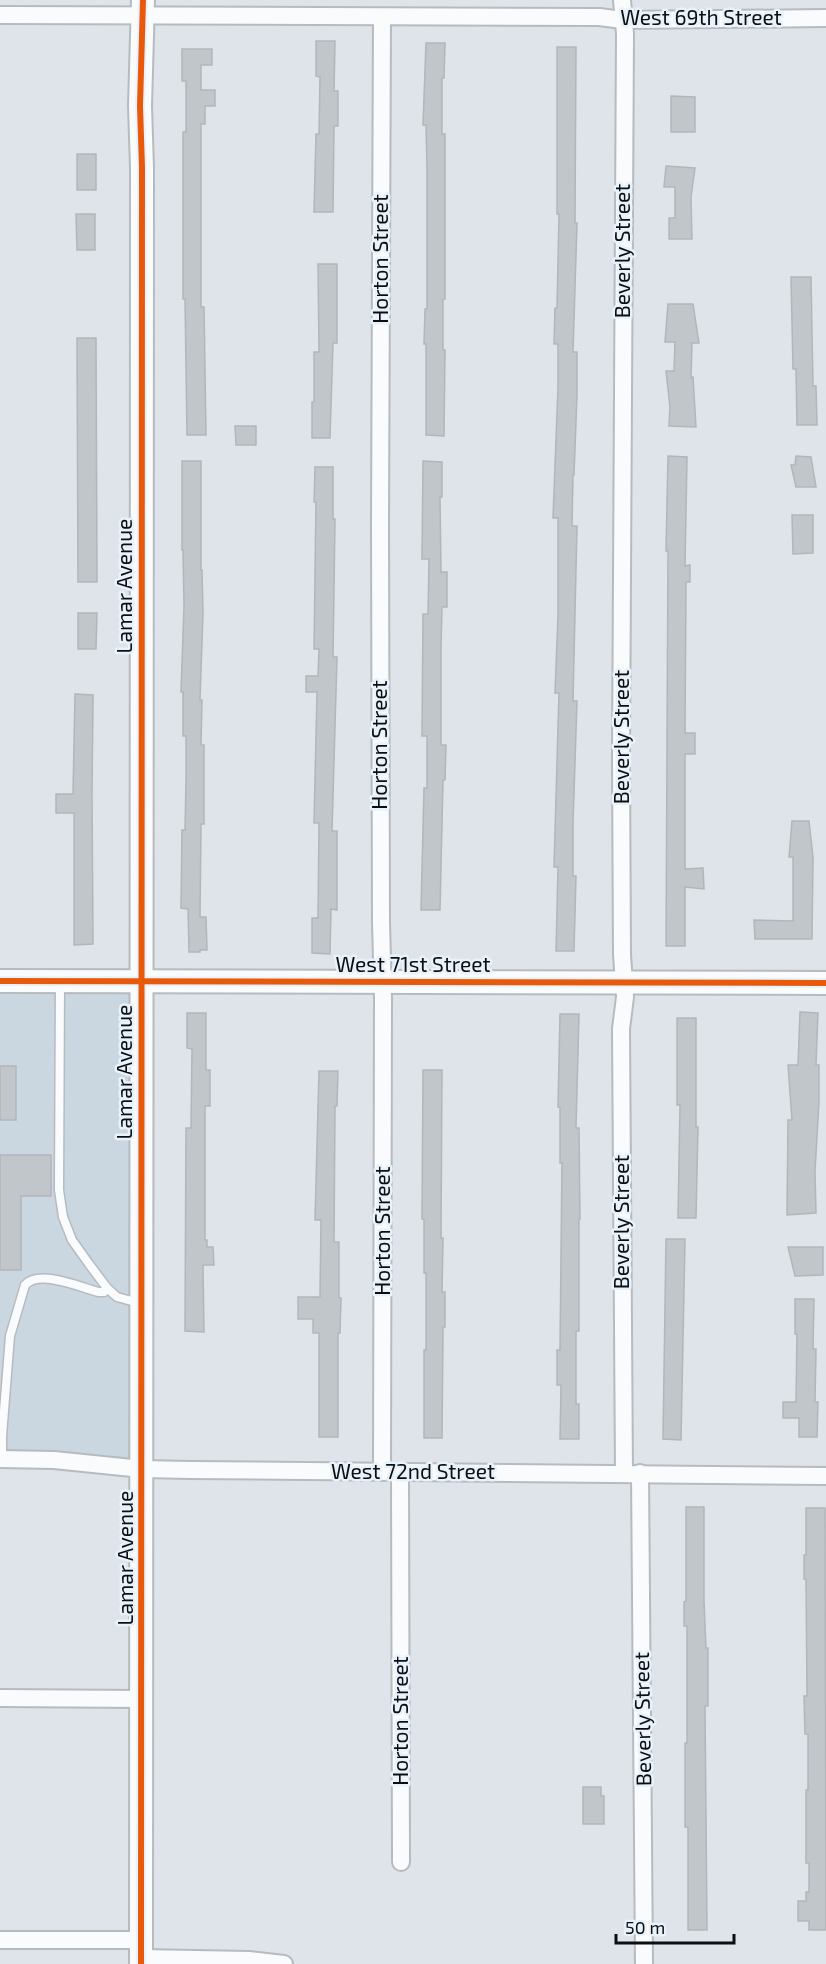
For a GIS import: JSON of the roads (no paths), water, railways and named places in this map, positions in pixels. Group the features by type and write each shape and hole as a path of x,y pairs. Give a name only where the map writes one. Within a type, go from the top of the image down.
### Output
{"street":[{"name":"Beverly Street","path":"622,0 625,34 621,816 625,997 621,1041 644,1964"},
{"name":"West 69th Street","path":"0,15 143,8 382,17 598,17 623,20 826,18"},
{"name":"Lamar Avenue","path":"141,1954 142,168 140,106 143,8"},
{"name":"Horton Street","path":"382,17 380,501 382,1472"},
{"name":"West 71st Street","path":"0,981 826,983"},
{"name":"West 72nd Street","path":"1,1459 54,1460 142,1469 826,1476"},
{"name":"Horton Street","path":"400,1473 401,1862"},
{"path":"0,1698 142,1699"},
{"path":"0,1940 141,1954 284,1964"}],"lane":[{"path":"60,981 60,1200 63,1217 72,1240 107,1288 117,1297 142,1304"},
{"path":"1,1459 10,1336 25,1285 29,1280 46,1278 98,1292 104,1292 107,1288"}]}
